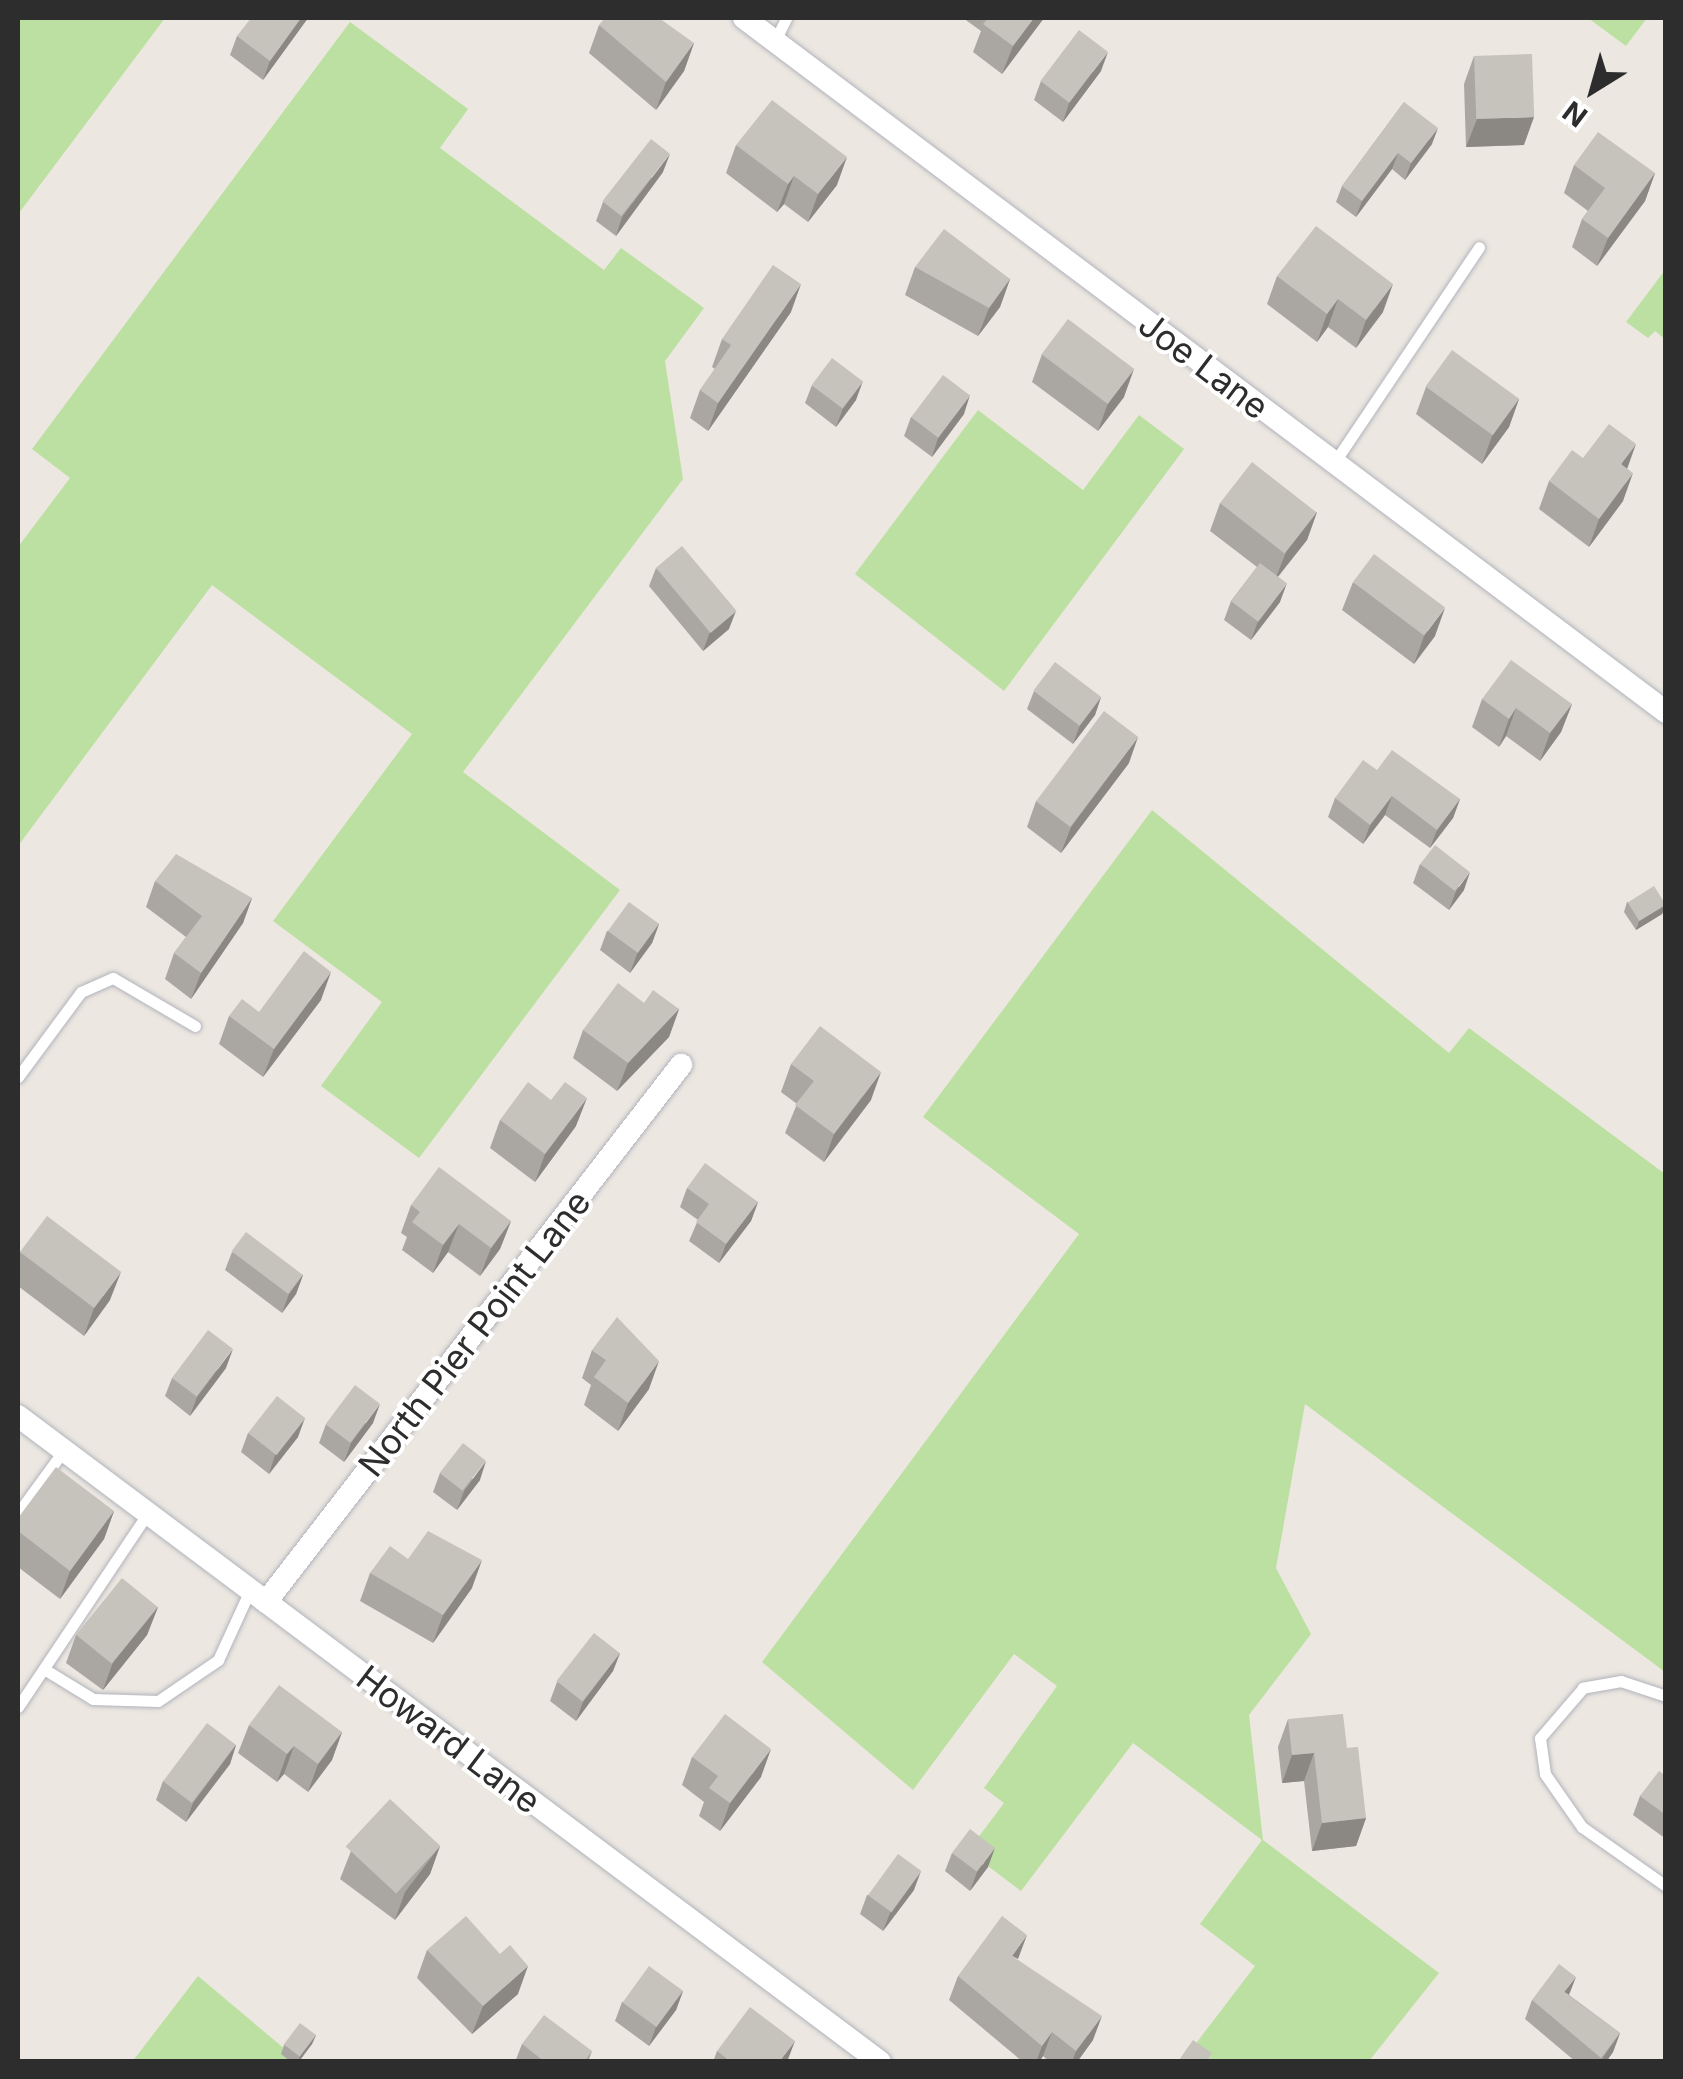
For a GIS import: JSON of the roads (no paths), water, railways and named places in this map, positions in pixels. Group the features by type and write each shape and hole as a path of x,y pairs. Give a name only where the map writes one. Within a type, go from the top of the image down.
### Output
{"street":[{"name":"Joe Lane","path":"744,18 1666,712"},
{"name":"North Pier Point Lane","path":"258,1596 681,1065"},
{"name":"Howard Lane","path":"18,1416 880,2062"}],"lane":[{"path":"775,41 786,18"},
{"path":"1334,463 1479,247"},
{"path":"18,1077 81,992 114,978 194,1026"},
{"path":"18,1513 64,1450"},
{"path":"18,1707 148,1514"},
{"path":"44,1669 93,1700 158,1701 218,1660 258,1596"},
{"path":"1666,1696 1621,1682 1582,1688 1540,1738 1545,1774 1582,1827 1666,1886"}]}
